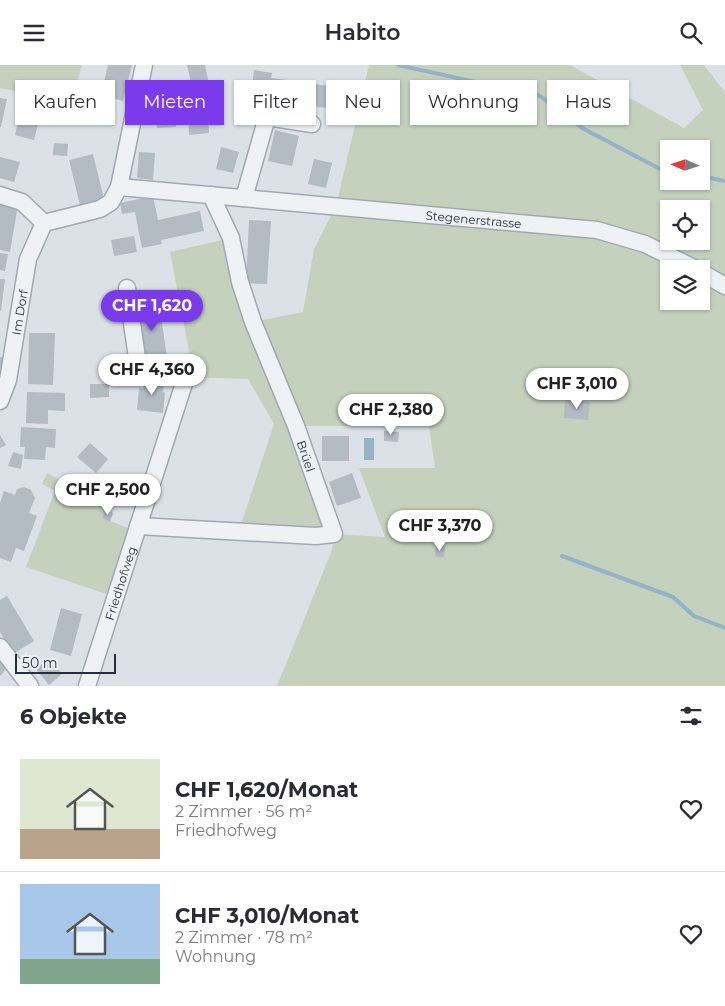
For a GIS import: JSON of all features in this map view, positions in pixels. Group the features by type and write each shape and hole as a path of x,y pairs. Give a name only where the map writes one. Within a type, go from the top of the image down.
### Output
{"street":[{"path":"0,195 22,202 44,223 100,209 111,201 120,187 144,65"},
{"path":"244,198 265,125"},
{"name":"Stegenerstrasse","path":"120,187 597,230 645,244 678,260"},
{"name":"Brüel","path":"138,526 316,536 334,534 296,426 253,322 240,282 231,238 211,195"},
{"name":"Im Dorf","path":"0,401 8,379 28,259 44,223"},
{"path":"710,277 725,286"},
{"name":"Friedhofweg","path":"87,686 186,377 178,366 144,368 137,358 128,288"},
{"path":"0,647 30,686"}],"green space":[{"path":"0,65 82,65 78,80 15,80 15,91 0,88"},
{"path":"369,65 570,65 597,80 547,80 547,125 629,125 629,98 684,128 703,110 680,65 704,65 725,92 725,686 277,686 332,550 334,535 239,531 274,424 248,379 186,377 192,366 170,252 231,238 253,322 303,312 314,249 336,206 355,125 400,125 400,80 365,80","holes":["296,426 429,426 435,468 359,468 385,537 334,534"]},
{"path":"47,473 106,506 102,518 131,529 109,595 26,567 55,491 42,484"}],"water":[{"path":"364,438 374,438 374,460 364,460"}],"building":[{"path":"108,65 132,65 128,80 125,80 123,101 115,99 115,80 104,80"},
{"path":"187,65 205,65 208,80 190,80"},
{"path":"254,70 272,73 271,78 286,80 253,80"},
{"path":"316,84 326,86 326,108 316,107"},
{"path":"0,98 7,99 1,127 0,127"},
{"path":"17,125 38,125 34,140 15,135"},
{"path":"157,125 176,125 176,127 157,128"},
{"path":"189,125 209,125 209,133 189,135"},
{"path":"275,130 299,136 292,166 268,161"},
{"path":"54,143 68,144 67,156 53,155"},
{"path":"221,147 239,152 233,173 216,169"},
{"path":"139,152 155,153 153,180 137,178"},
{"path":"93,154 104,199 80,205 69,160"},
{"path":"0,157 20,162 14,182 0,178"},
{"path":"314,159 332,163 326,188 308,184"},
{"path":"153,196 158,220 200,211 204,231 161,240 162,244 142,248 135,212 122,214 120,203"},
{"path":"0,202 18,205 10,252 0,250"},
{"path":"249,220 271,221 267,284 246,283"},
{"path":"134,236 137,252 114,256 111,240"},
{"path":"0,253 8,254 5,271 0,270"},
{"path":"0,279 5,279 1,311 0,311"},
{"path":"159,303 167,358 144,361 136,306"},
{"path":"29,333 55,333 53,385 28,384"},
{"path":"0,357 6,358 0,383"},
{"path":"145,378 164,380 163,413 137,410 139,388 143,389"},
{"path":"90,384 109,384 109,397 90,398"},
{"path":"27,392 65,393 65,411 48,410 48,424 26,423"},
{"path":"565,399 590,402 588,420 564,418"},
{"path":"21,427 56,429 55,448 46,447 45,460 24,459 25,447 20,447"},
{"path":"384,431 399,432 398,442 384,441"},
{"path":"0,435 6,445 0,448"},
{"path":"322,436 349,436 349,461 322,461"},
{"path":"90,443 108,459 96,473 77,457"},
{"path":"13,452 23,455 21,469 8,466"},
{"path":"352,473 361,498 337,506 329,482"},
{"path":"24,487 31,490 35,498 29,513 37,516 24,551 16,548 11,562 0,558 0,503 4,491 15,495 17,489"},
{"path":"105,510 113,513 110,522 102,518"},
{"path":"436,546 445,547 444,557 435,557"},
{"path":"7,596 34,641 13,654 0,632 0,600"},
{"path":"61,608 82,614 71,656 50,650"},
{"path":"49,658 62,674 49,685 36,669"},
{"path":"0,661 7,668 0,676"}],"waterway":[{"path":"398,65 540,96 582,128 660,169"},
{"path":"710,178 725,181"},
{"path":"562,556 673,597 694,616 725,628"}]}
